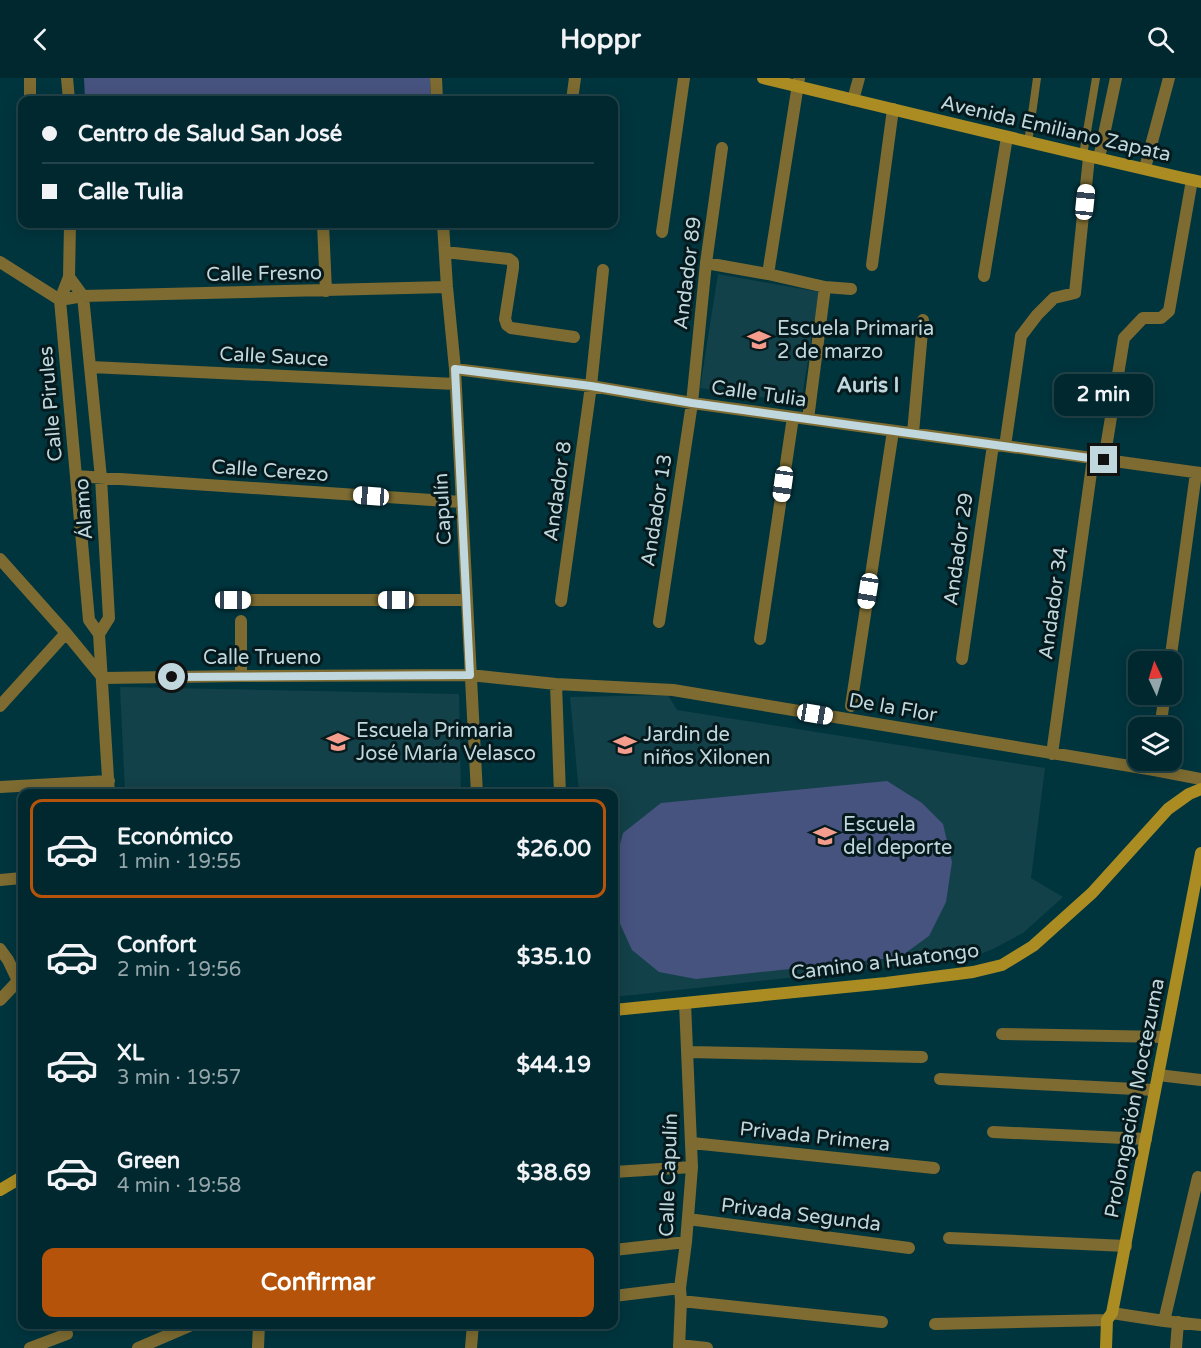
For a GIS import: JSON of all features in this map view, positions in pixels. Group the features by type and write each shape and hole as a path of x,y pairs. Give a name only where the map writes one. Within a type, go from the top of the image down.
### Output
{"main road":[{"name":"Avenida Emiliano Zapata","path":"763,78 798,82 853,100 1196,181"},
{"name":"Camino a Huatongo","path":"618,1010 897,981 973,972 1002,965 1033,946 1092,893 1168,809 1189,794 1201,789"},
{"name":"Prolongación Moctezuma","path":"1106,1348 1110,1316 1126,1246 1201,853"},
{"path":"0,1190 18,1179"}],"street":[{"path":"30,78 30,96"},
{"path":"67,78 69,96"},
{"path":"435,78 437,96"},
{"path":"573,96 575,78"},
{"path":"662,232 684,78"},
{"path":"853,100 859,78"},
{"path":"1091,157 1116,78"},
{"path":"1145,168 1169,78"},
{"path":"768,274 798,82"},
{"path":"872,265 893,109"},
{"path":"984,276 1007,137"},
{"name":"Andador 89","path":"692,403 706,263 722,148"},
{"name":"Andador 29","path":"962,659 999,445 1021,336 1054,298 1075,293 1091,157"},
{"name":"Andador 34","path":"1052,754 1098,459 1124,338 1143,318 1161,318 1169,311 1196,181"},
{"path":"69,277 70,228"},
{"path":"323,228 326,291"},
{"name":"Capulín","path":"443,228 455,369 477,789"},
{"path":"445,252 509,259 513,262 513,268 505,319 507,325 511,328 574,337"},
{"path":"0,262 60,300"},
{"path":"706,263 825,287 851,289"},
{"name":"Andador 8","path":"561,601 591,386 603,270"},
{"name":"Álamo","path":"69,277 83,296 101,478 110,618 99,634 109,787"},
{"name":"Calle Pirules","path":"69,277 60,300 89,620 99,634"},
{"path":"808,419 825,287"},
{"name":"Calle Fresno","path":"60,300 83,296 447,288"},
{"path":"913,434 923,320"},
{"name":"Calle Sauce","path":"91,367 455,384"},
{"name":"Calle Tulia","path":"455,369 591,386 692,403 1199,473"},
{"name":"Andador 13","path":"659,622 692,403"},
{"path":"760,639 793,417"},
{"path":"851,706 893,431"},
{"path":"1172,651 1199,473"},
{"name":"Calle Cerezo","path":"76,476 461,502"},
{"path":"0,559 103,678"},
{"path":"233,600 466,600"},
{"path":"241,621 241,676"},
{"path":"0,706 66,633"},
{"name":"De la Flor","path":"470,675 556,684 673,690 1052,754 1128,762"},
{"name":"Calle Trueno","path":"103,678 470,675"},
{"path":"556,684 561,789"},
{"name":"De la Flor","path":"1173,771 1201,780"},
{"path":"0,787 109,787"},
{"path":"0,880 18,878"},
{"path":"4,955 18,980"},
{"path":"0,1000 18,985"},
{"name":"Calle Capulín","path":"679,1347 680,1288 692,1167 685,1003"},
{"path":"1002,1034 1165,1037"},
{"path":"688,1052 922,1057"},
{"path":"1158,1075 1201,1080"},
{"path":"940,1079 1155,1090"},
{"path":"993,1132 1146,1139"},
{"name":"Privada Primera","path":"692,1143 934,1168"},
{"path":"618,1172 692,1167"},
{"path":"1164,1321 1198,1177"},
{"name":"Privada Segunda","path":"688,1219 909,1248"},
{"path":"949,1238 1126,1246"},
{"path":"618,1250 686,1242"},
{"path":"618,1296 680,1288"},
{"path":"681,1301 882,1322"},
{"path":"935,1324 1110,1316 1201,1324"},
{"path":"1176,1348 1178,1322"},
{"path":"138,1348 182,1329"},
{"path":"258,1348 259,1329"},
{"path":"471,1348 473,1329"},
{"path":"30,1348 67,1334"},
{"path":"679,1347 707,1348"}],"lane":[{"path":"1028,142 1037,78"},
{"path":"1091,157 1096,78"}],"shaded area":[{"path":"84,78 430,78 431,96 85,96"},
{"name":"Escuela Primaria 2 de marzo","path":"718,274 819,292 801,403 700,388"},
{"name":"Escuela Primaria José María Velasco","path":"120,687 459,694 461,789 125,789"},
{"name":"Escuela del deporte","path":"668,695 677,710 1045,768 1031,878 1063,897 1023,933 971,958 618,997 618,789 579,789 570,697"},
{"path":"887,781 922,803 943,824 952,862 946,902 929,936 900,957 696,979 659,972 632,950 618,919 618,852 623,833 661,803"}],"place":[{"name":"Escuela Primaria 2 de marzo","path":"759,340"},
{"name":"Escuela Primaria José María Velasco","path":"338,742"},
{"name":"Jardin de niños Xilonen","path":"625,745"},
{"name":"Escuela del deporte","path":"825,836"}],"district":[{"name":"Auris I","path":"868,385"}],"route":[{"path":"172,677 470,675 455,369 591,386 692,403 1104,460"}]}
